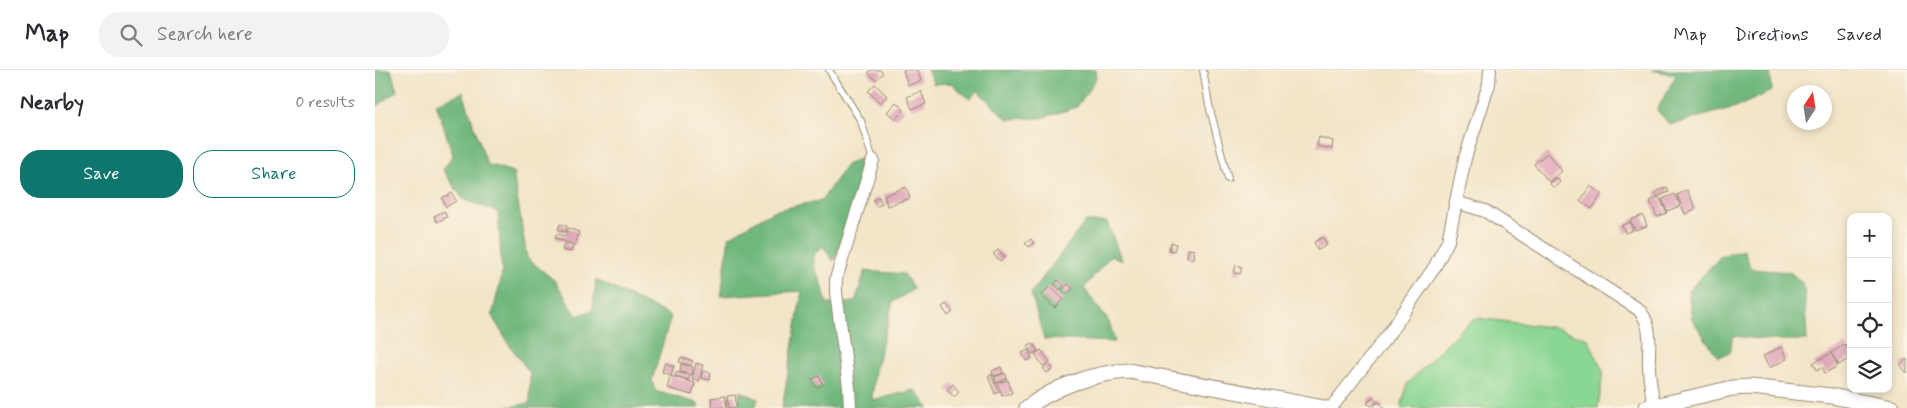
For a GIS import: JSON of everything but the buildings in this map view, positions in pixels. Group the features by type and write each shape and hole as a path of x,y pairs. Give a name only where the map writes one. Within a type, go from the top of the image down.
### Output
{"street":[{"path":"1331,408 1388,335 1441,256 1448,241 1465,158 1489,84 1490,70"},
{"path":"850,408 849,387 836,293 836,278 873,160"},
{"path":"1456,202 1485,211 1638,309 1649,331 1650,407 1733,388 1750,387 1831,396 1892,408"},
{"path":"1027,408 1050,394 1090,377 1109,372 1129,371 1324,408"}],"lane":[{"path":"829,70 861,121 873,160"},
{"path":"1203,70 1209,105 1228,179"}],"green space":[{"path":"375,70 391,70 397,91 375,108"},
{"path":"927,70 1096,70 1097,77 1077,107 1041,118 1007,119 978,91 970,99 951,83 934,84"},
{"path":"1651,70 1770,70 1772,91 1739,106 1670,125 1657,110 1676,75"},
{"path":"463,92 487,164 513,172 527,258 555,281 577,316 593,310 596,280 671,316 652,380 655,391 697,403 699,408 502,408 530,403 530,373 508,343 492,316 502,275 498,212 463,199 443,170 453,155 436,104"},
{"path":"864,157 859,204 833,261 823,246 813,256 815,269 822,284 827,304 855,302 865,271 904,274 914,289 893,302 875,371 872,400 915,390 929,408 782,408 802,291 721,296 729,237 773,211 822,200 846,165"},
{"path":"1085,222 1107,222 1122,261 1111,255 1084,288 1109,322 1115,342 1044,339 1031,293"},
{"path":"1744,250 1751,269 1790,272 1804,285 1807,340 1770,340 1733,336 1729,353 1718,357 1692,319 1688,291 1721,256"},
{"path":"1477,318 1557,328 1588,339 1603,371 1598,408 1401,408 1407,384 1460,330"},
{"path":"740,391 758,399 755,408 738,408"}]}
